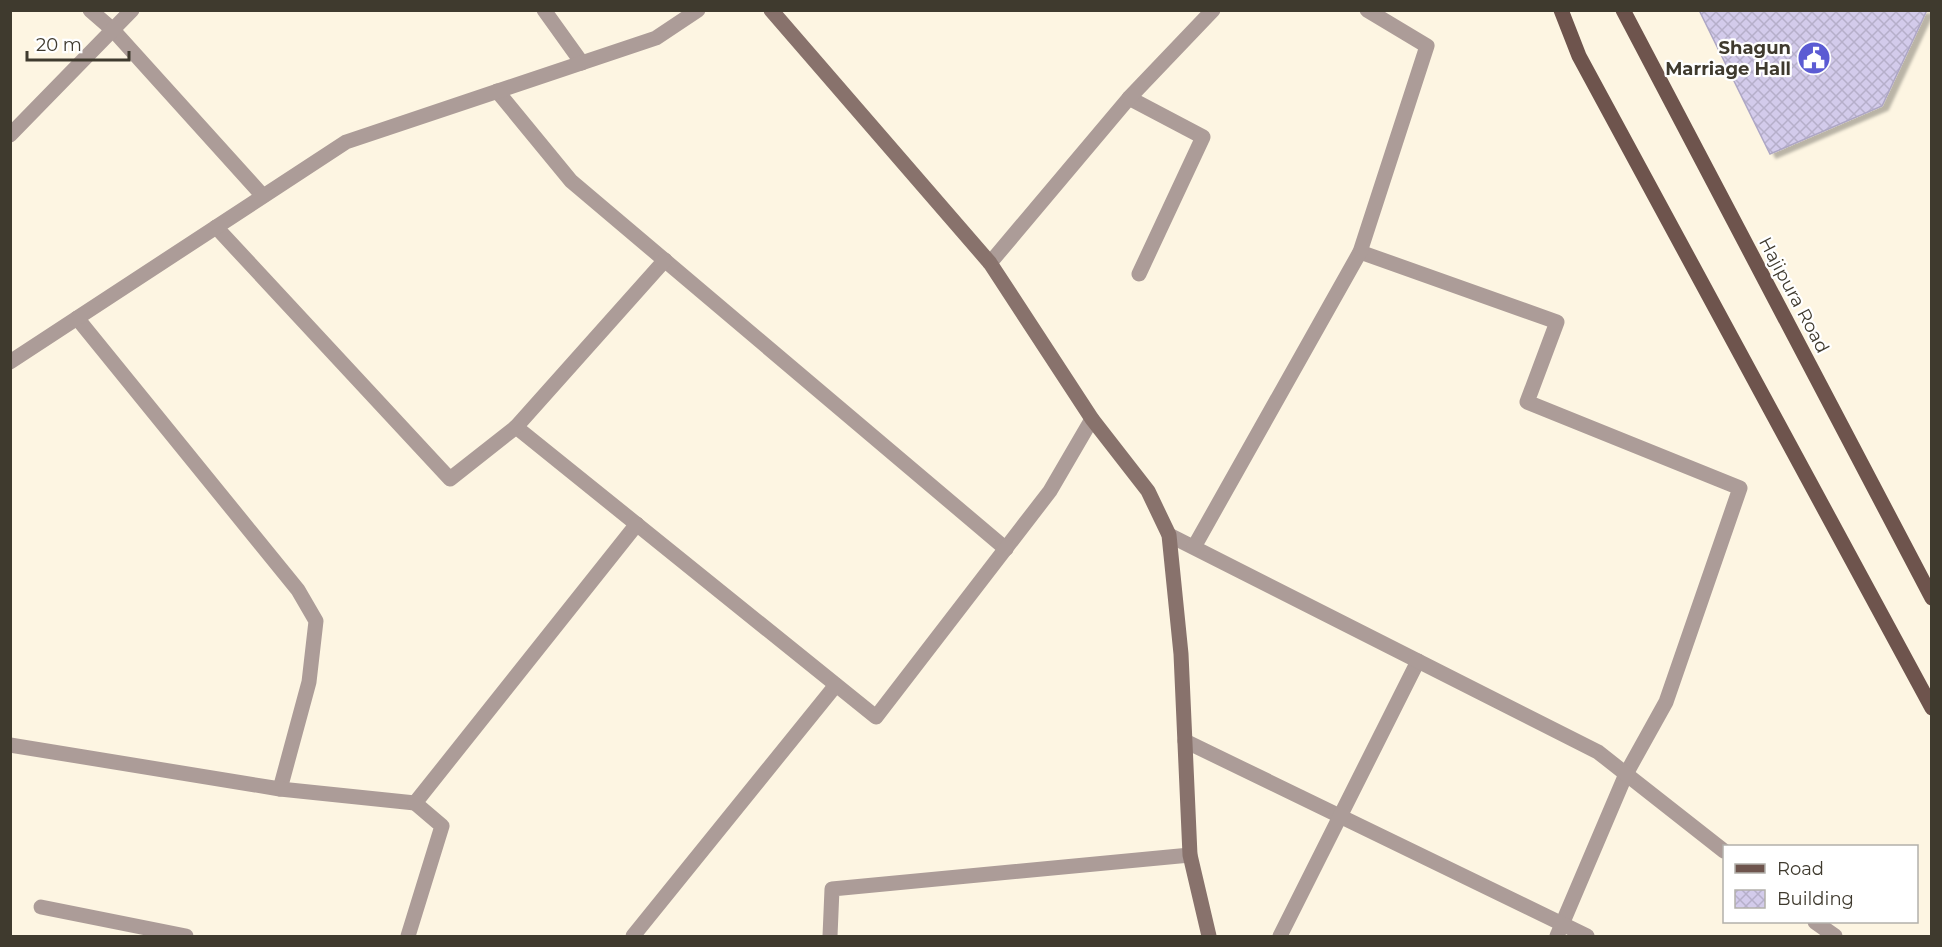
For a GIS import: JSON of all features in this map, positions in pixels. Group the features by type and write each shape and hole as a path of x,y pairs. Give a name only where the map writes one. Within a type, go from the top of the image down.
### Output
{"main road":[{"path":"1561,10 1579,56 1932,708"},
{"name":"Hajipura Road","path":"1623,10 1932,598"}],"street":[{"path":"90,10 113,30 263,196"},
{"path":"10,135 132,10"},
{"path":"543,10 582,63"},
{"path":"10,362 346,142 656,38 698,10"},
{"path":"771,10 990,263 1092,419 1148,491 1169,536 1181,654 1190,855 1209,936"},
{"path":"990,263 1129,98 1213,10"},
{"path":"1194,548 1360,252 1427,46 1367,10"},
{"path":"497,91 571,181 1006,549"},
{"path":"1129,98 1203,137 1139,274"},
{"path":"216,227 450,479 516,427 665,260"},
{"path":"1360,252 1557,322 1527,402 1740,488 1666,702 1626,774 1560,931"},
{"path":"77,318 298,591 316,621 309,682 280,789"},
{"path":"516,427 876,717 1050,491 1092,419"},
{"path":"416,803 637,524"},
{"path":"1169,536 1598,752 1723,849"},
{"path":"1280,936 1418,661"},
{"path":"633,936 836,685"},
{"path":"1185,741 1340,816 1560,931 1587,936"},
{"path":"10,745 280,789 416,803 442,826 408,936"},
{"path":"830,936 832,889 1190,855"},
{"path":"41,907 186,936"}],"building":[{"name":"Shagun Marriage Hall","path":"1699,10 1927,10 1882,106 1770,154"}],"place":[{"name":"Shagun Marriage Hall","path":"1814,58"}]}
